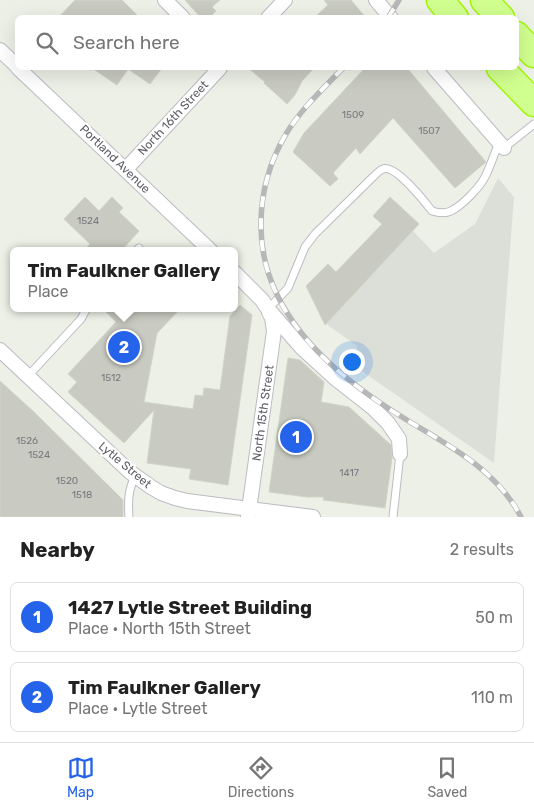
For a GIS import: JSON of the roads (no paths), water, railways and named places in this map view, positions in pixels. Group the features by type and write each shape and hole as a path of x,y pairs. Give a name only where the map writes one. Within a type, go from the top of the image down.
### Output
{"highway":[{"path":"440,0 453,15"},
{"path":"484,0 498,15"},
{"path":"519,38 534,54"},
{"path":"502,70 534,103"}],"street":[{"path":"165,0 179,15"},
{"path":"271,15 285,0"},
{"path":"376,0 388,15"},
{"name":"Portland Avenue","path":"0,50 15,64"},
{"name":"Portland Avenue","path":"21,70 207,247"},
{"name":"North 16th Street","path":"126,169 218,70"},
{"path":"436,70 502,145"},
{"path":"238,276 262,300 301,347 388,423 399,439 400,454"},
{"name":"North 15th Street","path":"248,513 274,332 272,318 268,309"},
{"name":"Lytle Street","path":"0,350 134,476 161,493 187,501 248,513 313,517"}],"lane":[{"path":"268,309 288,288 305,247 315,234 383,168 390,168 406,181 432,211 445,213 453,210 468,197 486,176 502,145 534,124"},
{"path":"28,376 85,312"},
{"path":"393,517 400,454"},
{"path":"129,517 129,488 134,476"}],"railway":[{"path":"390,15 399,0"},
{"path":"341,70 313,99 292,125 280,144 271,166 261,212 263,253 271,280 282,305 298,328 316,350 336,369 382,404 459,452 477,466 494,480 509,497 521,517"}],"place":[{"name":"Tim Faulkner Gallery","path":"124,347"},
{"name":"1427 Lytle Street Building","path":"296,437"}]}
